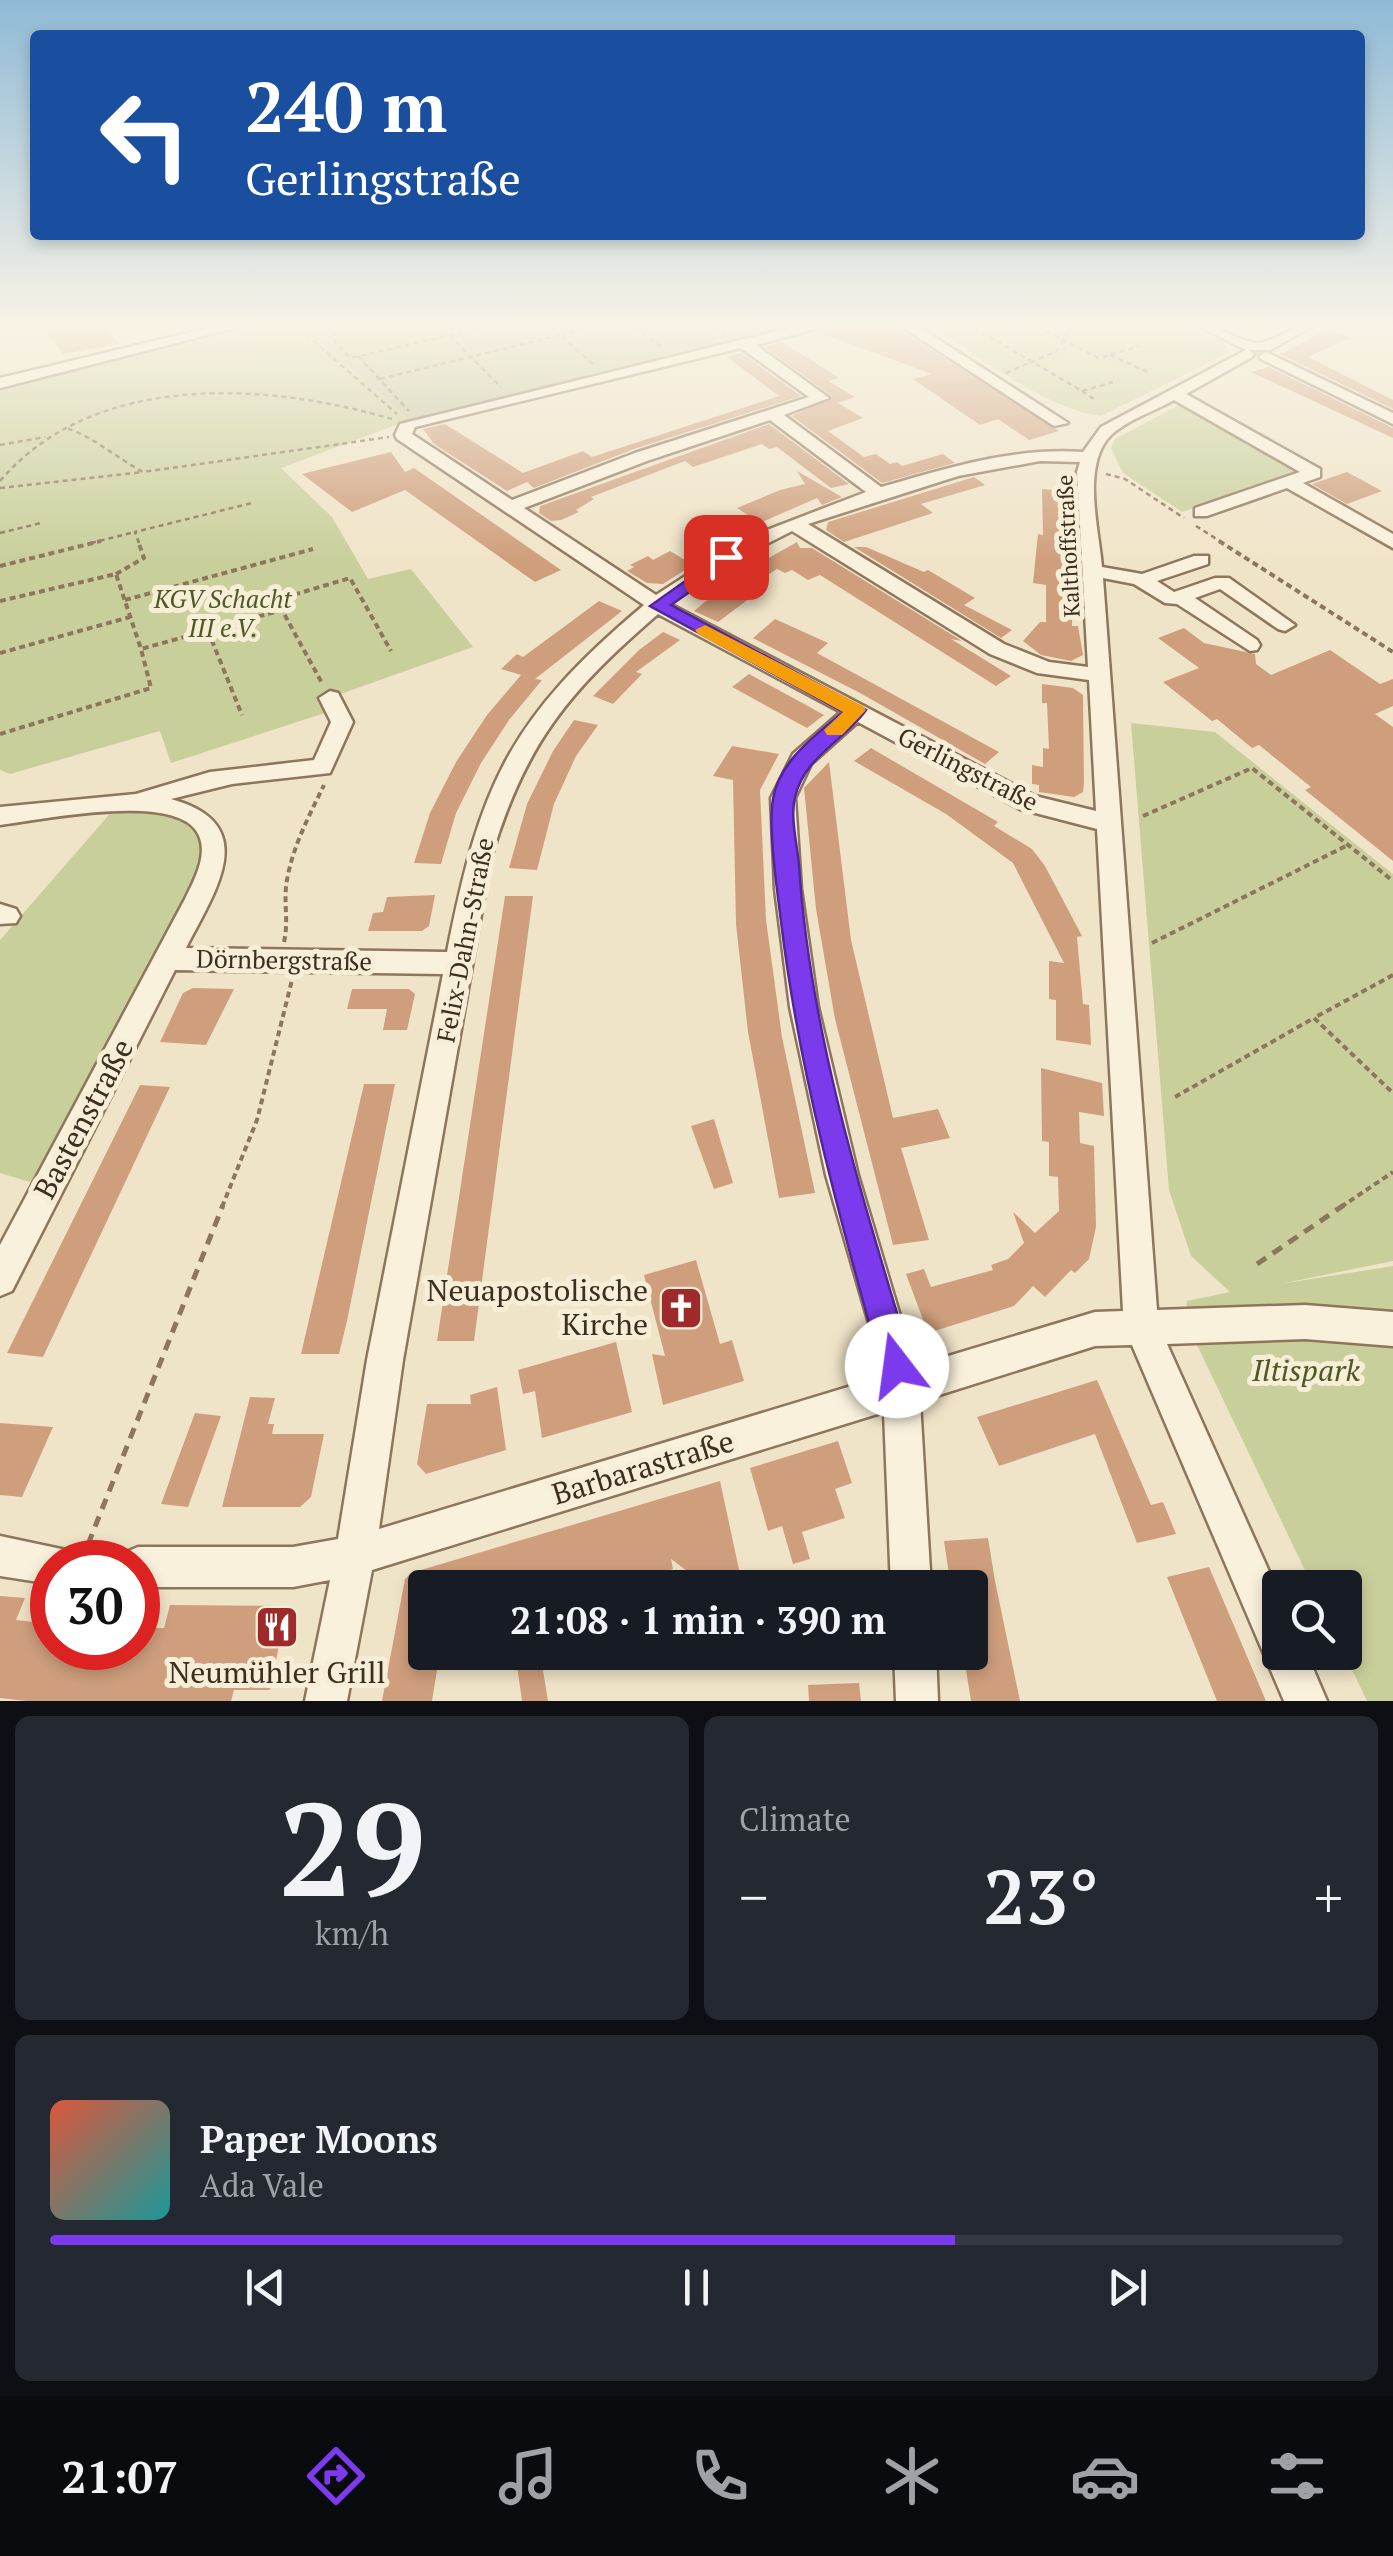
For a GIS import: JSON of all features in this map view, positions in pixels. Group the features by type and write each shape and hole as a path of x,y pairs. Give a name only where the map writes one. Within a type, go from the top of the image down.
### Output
{"street":[{"path":"407,424 497,402"},
{"path":"510,508 641,457 820,407 824,402"},
{"path":"1027,402 1060,423"},
{"name":"Kalthoffstraße","path":"1110,824 1088,465 1108,430 1159,402"},
{"path":"1190,402 1314,473 1201,512"},
{"path":"1361,402 1393,419"},
{"path":"777,418 879,494"},
{"name":"Gerlingstraße","path":"407,424 510,508 659,606 1028,802 1110,824"},
{"name":"Felix-Dahn-Straße","path":"326,1701 355,1556 384,1360 478,858 496,798 522,748 564,691 659,606 745,545 879,494 1006,457 1047,454 1088,465"},
{"path":"1289,482 1393,542"},
{"path":"794,524 996,649 1045,668 1100,675"},
{"path":"1142,580 1201,560"},
{"path":"1094,571 1142,580 1172,599 1222,582 1285,625"},
{"path":"1180,597 1250,645"},
{"path":"140,801 180,786 268,770 322,767 342,722 330,698"},
{"path":"856,710 801,760 784,798 788,889 804,1007 842,1175 893,1344 900,1388 911,1570"},
{"name":"Dörnbergstraße","path":"0,816 140,801 182,808 206,824 213,835 214,856 167,959 460,963"},
{"path":"1110,824 1141,1325 1262,1602"},
{"name":"Bastenstraße","path":"0,1279 167,959"},
{"name":"Barbarastraße","path":"160,1567 293,1567 355,1556 1094,1329 1305,1322 1393,1329"},
{"path":"0,1556 30,1561"},
{"path":"915,1670 917,1701"},
{"path":"1292,1670 1306,1701"}],"path":[{"path":"0,445 50,436 136,402"},
{"path":"298,402 368,412 407,424"},
{"path":"383,402 407,424"},
{"path":"394,402 407,424"},
{"path":"0,488 79,477 109,479 407,424"},
{"path":"68,429 82,432 114,457 143,472"},
{"path":"0,481 20,456 50,436"},
{"path":"1088,465 1125,480 1393,652"},
{"path":"0,566 252,503"},
{"path":"0,533 41,524"},
{"path":"0,601 116,574 144,558 135,532"},
{"path":"125,600 313,549"},
{"path":"0,734 152,688 116,574"},
{"path":"141,649 282,610 292,595 350,578 391,651"},
{"path":"282,610 330,698"},
{"path":"0,654 130,616"},
{"path":"208,630 242,715"},
{"path":"90,1540 257,1120 292,977 284,939 289,920 286,884 298,840 324,784 322,767"},
{"path":"1143,816 1252,768 1393,880"},
{"path":"1152,943 1348,845"},
{"path":"1175,1096 1393,975"},
{"path":"1314,1018 1393,1093"},
{"path":"1257,1264 1393,1172"}],"green space":[{"name":"KGV Schacht III e.V.","path":"0,402 390,402 409,420 281,468 332,517 368,579 411,569 473,647 318,702 325,713 171,763 160,731 10,774 0,770"},
{"path":"390,402 481,402 409,420"},
{"path":"1056,402 1128,402 1101,416"},
{"path":"1181,404 1300,472 1182,512 1123,473 1111,448 1115,439"},
{"name":"Iltispark","path":"1131,723 1215,732 1393,874 1393,1261 1280,1284 1393,1266 1393,1701 1367,1701 1352,1670 1362,1670 1362,1570 1305,1570 1185,1320 1187,1301 1230,1292 1191,1256 1169,1190"},
{"path":"114,809 169,814 189,826 206,850 188,897 43,1186 0,1173 0,940"}],"building":[{"path":"759,402 781,402 634,449 534,488 527,482 507,491 434,444 423,429 445,424 523,473 583,451 592,457"},
{"path":"821,402 840,402 863,418 828,431 864,457 876,454 890,464 897,462 902,466 943,454 955,463 882,483 792,416"},
{"path":"947,402 1014,402 1059,431 1029,440 998,419 980,425"},
{"path":"1316,402 1341,402 1393,428 1393,438"},
{"path":"769,424 849,484 831,488 777,447 769,449 762,444 693,467 685,461 591,497 594,499 576,510 579,512 561,520 551,521 539,513 540,506"},
{"path":"391,452 405,472 414,468 561,570 535,582 405,490 352,512 302,474"},
{"path":"797,471 842,497 822,505 817,498 760,523 737,508 805,484"},
{"path":"1347,472 1382,491 1347,504 1312,484"},
{"path":"974,477 985,485 921,504 933,513 844,542 826,530 828,522"},
{"path":"1042,489 1074,492 1072,626 1078,626 1083,655 1071,661 1041,655 1023,641 1040,622 1046,622 1046,585 1033,583 1038,534 1043,535"},
{"path":"797,542 800,548 812,548 962,641 951,639 1011,676 996,686 820,575 808,580 792,570 785,573 777,569 751,586 742,573"},
{"path":"854,547 866,547 924,572 928,570 975,598 964,605 1012,630 1001,638"},
{"path":"670,551 693,565 663,584 647,583 627,571 634,567 630,565 648,556 653,560"},
{"path":"723,587 750,598 718,622 694,611"},
{"path":"599,601 622,611 535,679 542,680 481,763 456,813 441,864 414,863 430,813 456,762 487,715 521,675 501,669 517,654 523,657"},
{"path":"775,619 828,643 817,653 999,752 985,764 753,638"},
{"path":"1184,628 1204,643 1255,654 1256,664 1271,675 1330,650 1380,684 1393,679 1393,706 1375,714 1393,727 1393,861 1305,790 1311,787 1259,745 1252,748 1163,682 1199,668 1158,638"},
{"path":"663,632 680,640 636,672 642,674 613,704 593,696 639,650"},
{"path":"749,674 824,715 807,728 732,687"},
{"path":"1042,684 1073,688 1083,695 1084,783 1083,792 1074,797 1039,792 1039,785 1032,784 1032,765 1043,767 1043,748 1049,749"},
{"path":"574,720 598,725 576,756 554,804 537,870 509,868 527,804 553,751"},
{"path":"732,746 779,754 760,790 766,920 782,1037 815,1193 779,1198 748,1032 736,924 733,780 713,776"},
{"path":"871,748 998,822 994,826 1032,849 1045,866 1082,936 1077,937 1083,1004 1089,1005 1091,1045 1056,1040 1056,1000 1049,999 1049,961 1064,963 1013,863 946,814 854,761"},
{"path":"829,762 851,940 893,1118 938,1109 950,1138 901,1148 929,1240 893,1245 835,1019 816,909 804,788"},
{"path":"435,895 429,926 422,931 368,931 373,913 383,912 387,897"},
{"path":"505,896 533,896 474,1341 437,1341"},
{"path":"193,988 234,989 206,1045 160,1042 183,993"},
{"path":"352,989 409,989 415,994 407,1030 383,1030 387,1009 347,1009"},
{"path":"1041,1068 1102,1083 1104,1116 1079,1112 1080,1143 1094,1146 1096,1227 1089,1259 1075,1273 1071,1270 1045,1297 1033,1286 1014,1306 928,1333 906,1274 924,1269 931,1287 993,1270 991,1265 1008,1259 1024,1243 1013,1212 1035,1233 1059,1211 1058,1177 1049,1176 1049,1142 1042,1141"},
{"path":"364,1084 395,1084 347,1321 339,1354 301,1354"},
{"path":"140,1085 170,1087 43,1357 7,1353"},
{"path":"714,1119 733,1183 714,1189 691,1126"},
{"name":"Neuapostolische Kirche","path":"696,1260 720,1344 732,1340 744,1381 663,1405 652,1354 665,1356 644,1275"},
{"path":"616,1342 632,1412 542,1438 535,1391 523,1394 518,1370"},
{"path":"1097,1380 1151,1505 1163,1502 1176,1534 1137,1543 1095,1434 999,1466 977,1417"},
{"path":"497,1387 506,1450 426,1474 417,1464 427,1404 471,1404 470,1395"},
{"path":"250,1397 275,1398 268,1424 274,1424 272,1434 324,1434 311,1497 300,1507 222,1507"},
{"path":"195,1413 221,1416 188,1507 161,1504"},
{"path":"0,1423 53,1427 22,1497 0,1495"},
{"path":"838,1441 852,1483 835,1489 845,1518 802,1532 810,1559 793,1564 782,1526 768,1531 750,1468"},
{"path":"720,1481 739,1570 686,1570 671,1559 673,1569 669,1570 421,1570"},
{"path":"988,1538 1020,1701 971,1701 966,1670 988,1670 988,1570 948,1570 944,1541"},
{"path":"1209,1567 1266,1701 1217,1701 1167,1577"},
{"path":"408,1576 408,1670 437,1670 432,1701 382,1701"},
{"path":"0,1596 25,1598 16,1620 30,1622 30,1670 160,1670 160,1628 164,1628 170,1605 287,1606 270,1690 234,1690 231,1701 0,1698"},
{"path":"518,1670 543,1670 548,1701 522,1701"},
{"path":"859,1683 861,1701 809,1701 808,1685"}],"slow traffic":[{"path":"705,630 856,710 834,730"}],"place":[{"name":"Neuapostolische Kirche","path":"681,1308"},
{"name":"Neumühler Grill","path":"277,1627"}],"route":[{"path":"726,557 659,606 856,710 801,760 784,798 788,889 804,1007 842,1175 897,1366"}]}
